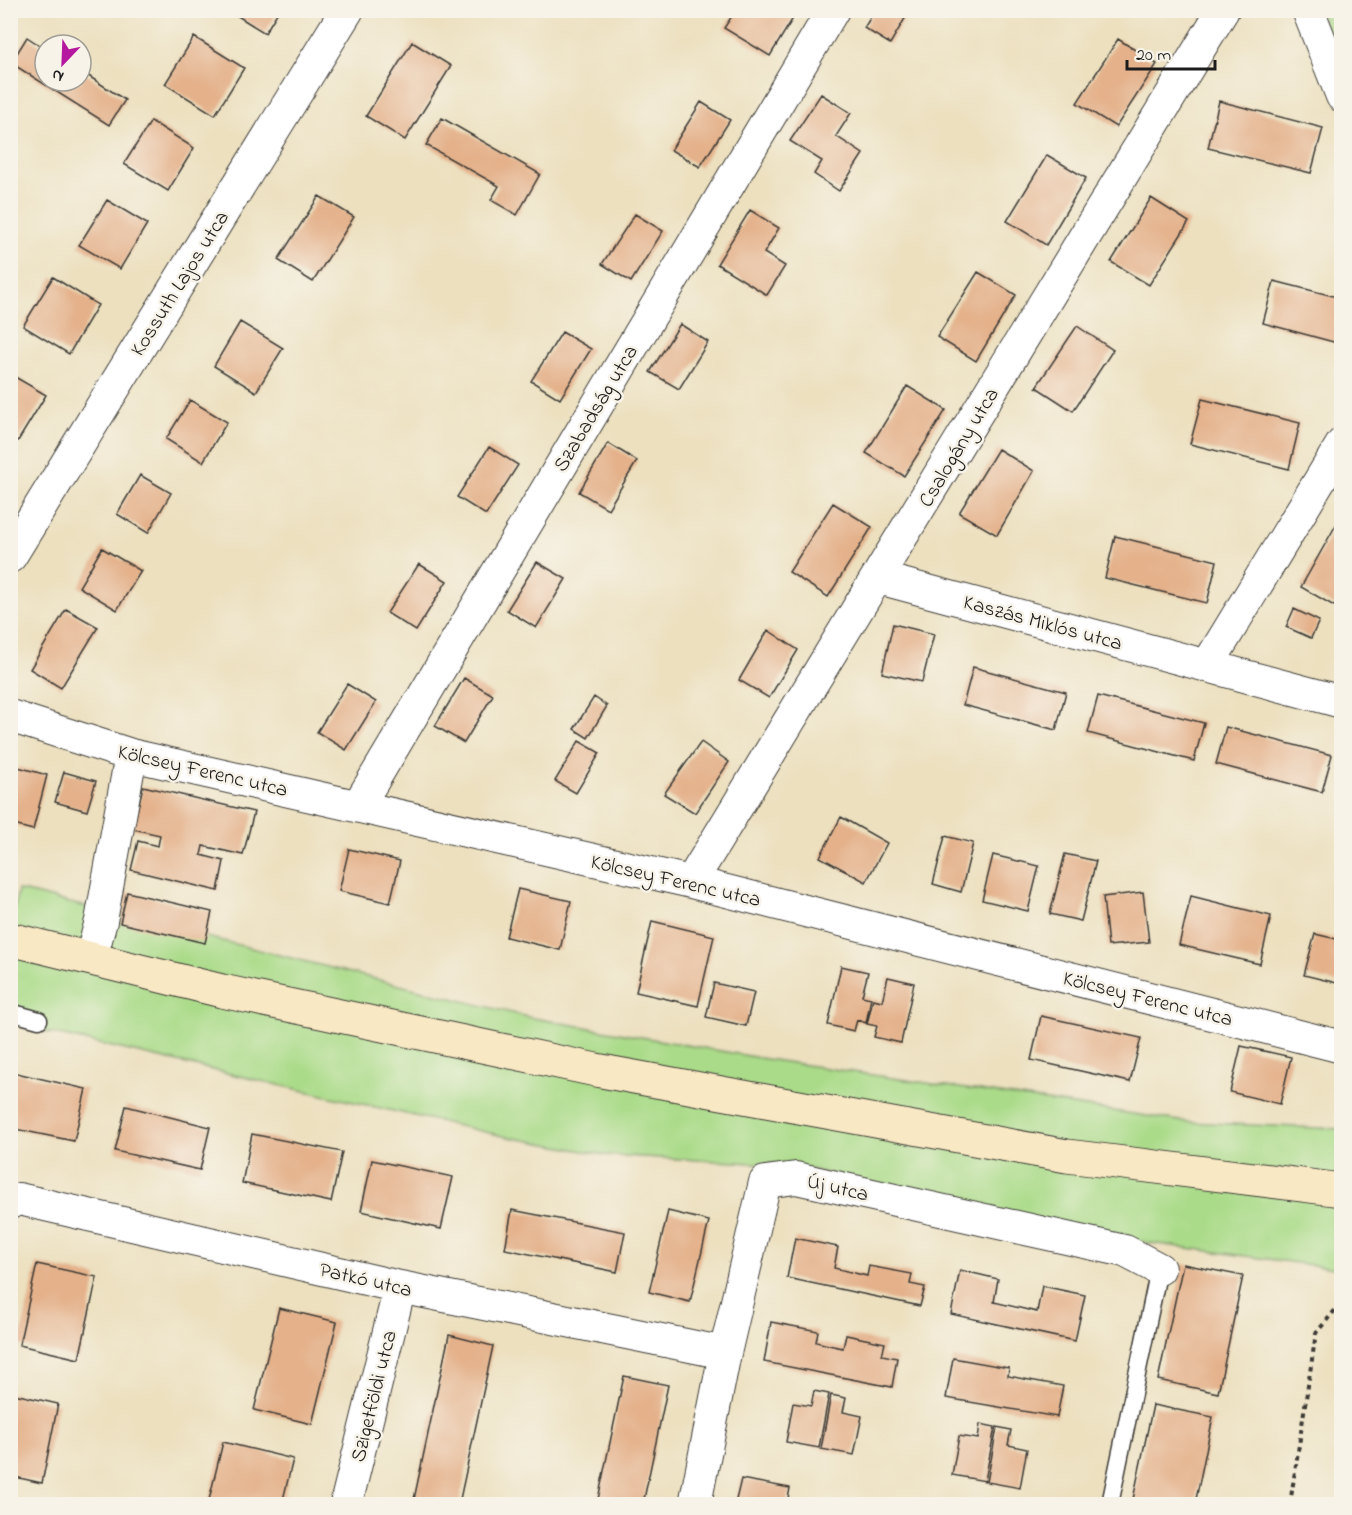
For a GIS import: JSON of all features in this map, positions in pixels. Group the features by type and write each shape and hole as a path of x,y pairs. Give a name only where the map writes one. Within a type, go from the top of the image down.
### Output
{"main road":[{"path":"10,939 222,991 596,1070 1067,1156 1341,1190"},
{"path":"10,948 91,958"}],"street":[{"name":"Kossuth Lajos utca","path":"10,556 347,10"},
{"name":"Szabadság utca","path":"358,806 833,10"},
{"name":"Csalogány utca","path":"691,882 879,578 1223,10"},
{"path":"1308,10 1341,96"},
{"path":"1207,666 1341,444"},
{"name":"Kaszás Miklós utca","path":"879,578 1341,702"},
{"name":"Kölcsey Ferenc utca","path":"10,716 130,755 691,882 1341,1047"},
{"path":"10,926 91,958 101,921 130,755"},
{"name":"Új utca","path":"695,1504 725,1353 765,1182 796,1178 1125,1251 1159,1269"},
{"name":"Patkó utca","path":"10,1203 19,1199 400,1287 725,1353"},
{"name":"Szigetföldi utca","path":"346,1504 400,1287"}],"lane":[{"path":"10,1012 39,1020"},
{"path":"1110,1504 1159,1269"}],"path":[{"path":"1290,1504 1316,1333 1341,1302"}],"green space":[{"path":"1319,11 1341,11 1341,66"},
{"path":"18,890 528,1017 766,1059 1187,1122 1341,1129 1341,1269 1107,1237 792,1165 605,1155 503,1136 11,1024 11,927"}],"building":[{"path":"228,10 279,10 265,33"},
{"path":"736,10 798,10 770,56 724,28"},
{"path":"875,10 910,10 890,44 864,28"},
{"path":"27,37 33,41 33,77 11,63"},
{"path":"194,37 244,68 215,115 165,84"},
{"path":"1118,39 1157,64 1116,127 1077,103"},
{"path":"412,42 451,66 405,140 366,116"},
{"path":"93,79 125,100 109,125 58,93 93,93"},
{"path":"821,94 851,113 836,136 863,154 839,191 814,174 822,161 790,141"},
{"path":"1219,101 1323,128 1311,173 1208,148"},
{"path":"701,102 730,120 700,167 671,150"},
{"path":"442,118 540,174 517,215 491,200 499,186 426,145"},
{"path":"151,121 194,148 168,191 124,164"},
{"path":"1047,155 1086,178 1046,245 1007,221"},
{"path":"319,196 354,217 313,282 278,260"},
{"path":"1151,198 1189,222 1149,285 1111,262"},
{"path":"107,200 147,224 120,269 79,245"},
{"path":"750,210 779,228 764,253 785,266 767,295 717,264"},
{"path":"635,214 663,231 631,282 602,264"},
{"path":"978,272 1016,295 976,361 937,337"},
{"path":"53,277 98,305 69,354 23,326"},
{"path":"1274,281 1341,298 1341,344 1263,323"},
{"path":"240,322 283,348 256,392 214,366"},
{"path":"680,324 708,342 679,389 650,372"},
{"path":"1077,326 1113,350 1073,411 1036,387"},
{"path":"562,332 591,349 560,399 531,381"},
{"path":"10,374 46,395 18,441 10,437"},
{"path":"907,386 946,410 904,476 866,453"},
{"path":"1202,399 1300,423 1289,469 1190,444"},
{"path":"190,400 227,422 203,462 166,439"},
{"path":"608,443 637,461 608,509 579,492"},
{"path":"489,447 518,465 486,515 457,497"},
{"path":"998,449 1034,471 997,535 959,513"},
{"path":"140,475 171,493 148,533 117,514"},
{"path":"833,503 872,527 828,597 789,572"},
{"path":"1341,516 1341,592 1334,606 1301,587"},
{"path":"1115,536 1217,561 1207,603 1105,578"},
{"path":"102,548 141,571 117,610 79,587"},
{"path":"537,562 566,579 536,628 507,610"},
{"path":"419,564 447,581 416,631 387,613"},
{"path":"66,609 98,627 61,688 30,669"},
{"path":"1294,609 1319,621 1311,638 1286,627"},
{"path":"893,624 934,634 922,682 882,673"},
{"path":"768,630 798,650 769,698 739,680"},
{"path":"973,667 1066,692 1056,730 963,705"},
{"path":"464,678 493,695 464,743 435,726"},
{"path":"347,684 376,702 346,750 317,732"},
{"path":"1098,696 1204,723 1194,761 1088,733"},
{"path":"594,697 607,706 588,738 574,729"},
{"path":"1226,727 1332,755 1322,792 1216,764"},
{"path":"579,741 600,753 576,793 555,781"},
{"path":"701,742 729,762 695,813 664,794"},
{"path":"18,767 47,775 33,830 10,824 10,795"},
{"path":"64,772 96,781 87,811 55,802"},
{"path":"143,786 254,812 243,855 203,846 201,855 224,861 218,891 131,870 138,841 158,846 160,835 133,829"},
{"path":"841,817 887,843 866,882 820,857"},
{"path":"945,836 973,843 961,892 933,884"},
{"path":"349,849 400,861 390,903 339,891"},
{"path":"1065,854 1096,861 1081,921 1050,914"},
{"path":"993,855 1039,866 1028,911 982,900"},
{"path":"518,889 571,901 560,950 506,937"},
{"path":"127,892 212,912 205,943 120,923"},
{"path":"1143,892 1149,942 1108,946 1103,897"},
{"path":"1191,896 1271,916 1260,964 1179,945"},
{"path":"652,921 714,936 698,1006 636,992"},
{"path":"1315,934 1341,940 1341,984 1304,975"},
{"path":"841,966 868,972 862,996 871,998 866,1023 857,1020 854,1031 828,1025"},
{"path":"888,977 914,983 901,1043 874,1037 877,1026 867,1024 873,999 882,1001"},
{"path":"714,983 754,992 746,1026 706,1017"},
{"path":"1041,1016 1141,1038 1130,1082 1031,1060"},
{"path":"1241,1046 1291,1057 1280,1104 1230,1092"},
{"path":"12,1072 86,1089 74,1141 10,1128"},
{"path":"126,1106 210,1127 200,1170 115,1151"},
{"path":"252,1134 342,1152 331,1202 242,1183"},
{"path":"372,1160 453,1177 441,1229 361,1211"},
{"path":"512,1210 625,1232 617,1272 505,1249"},
{"path":"668,1211 709,1221 690,1302 649,1292"},
{"path":"795,1238 838,1247 834,1268 867,1276 869,1266 912,1274 910,1284 925,1287 920,1306 787,1278"},
{"path":"37,1264 97,1277 79,1359 19,1345"},
{"path":"1183,1264 1243,1276 1218,1393 1158,1380"},
{"path":"960,1270 998,1279 994,1302 1037,1312 1042,1286 1085,1295 1075,1341 951,1314"},
{"path":"279,1308 337,1322 312,1424 254,1410"},
{"path":"771,1322 818,1331 816,1342 843,1348 846,1335 885,1343 882,1355 897,1358 892,1387 764,1362"},
{"path":"449,1335 493,1346 459,1504 413,1504"},
{"path":"953,1358 1009,1368 1008,1376 1063,1386 1057,1417 946,1398"},
{"path":"624,1376 668,1385 643,1504 597,1504"},
{"path":"814,1391 829,1394 819,1448 786,1442 793,1403 811,1406"},
{"path":"10,1393 58,1404 42,1483 10,1476"},
{"path":"831,1395 846,1398 843,1412 862,1416 854,1455 821,1449"},
{"path":"1153,1405 1213,1417 1195,1504 1132,1504"},
{"path":"980,1424 995,1427 985,1481 952,1475 959,1436 978,1439"},
{"path":"997,1427 1011,1430 1008,1445 1027,1449 1020,1488 987,1482"},
{"path":"223,1442 293,1459 282,1504 208,1504"},
{"path":"741,1479 790,1488 787,1504 735,1504"}]}
